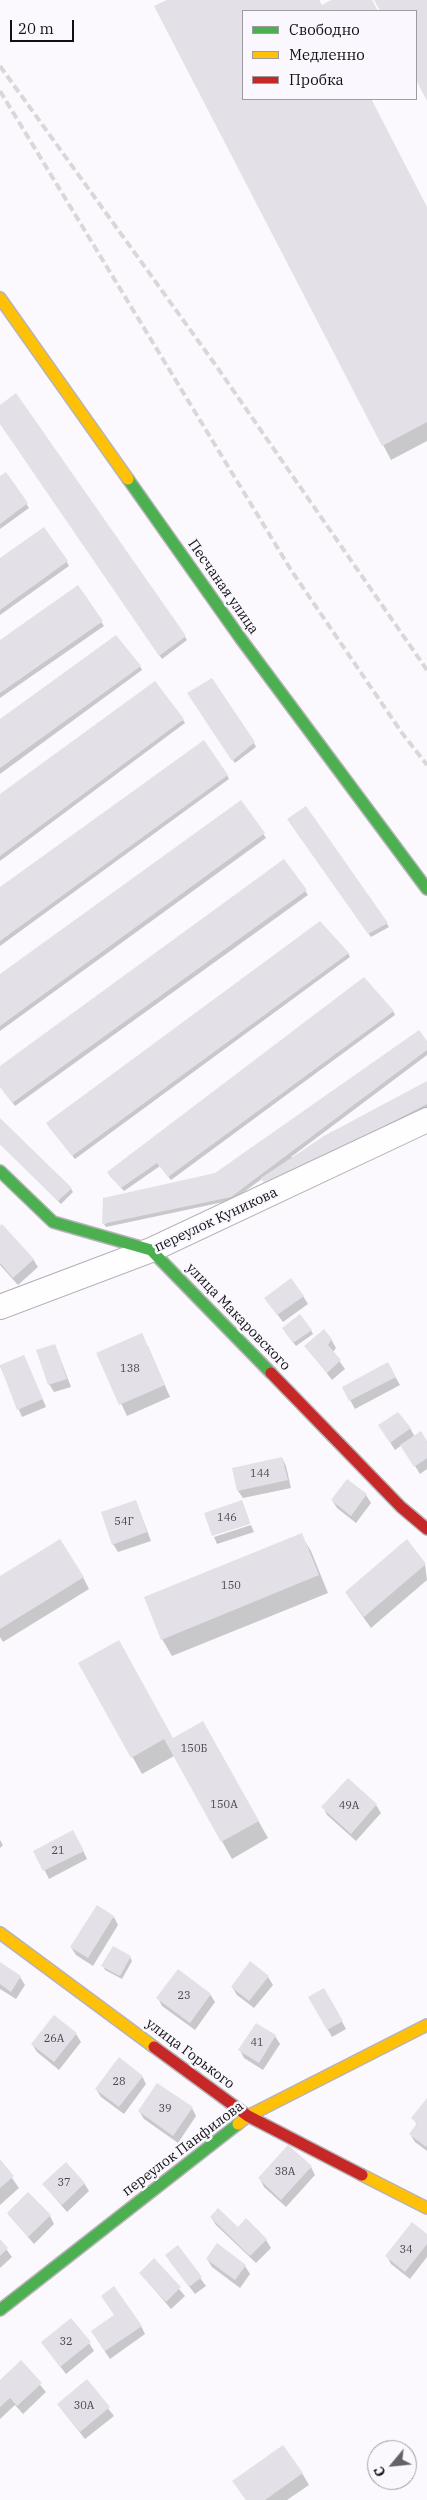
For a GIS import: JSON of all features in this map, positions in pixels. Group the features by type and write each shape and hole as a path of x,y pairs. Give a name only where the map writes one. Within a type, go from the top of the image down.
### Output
{"street":[{"name":"Песчаная улица","path":"0,298 241,639 427,888"},
{"name":"переулок Куникова","path":"0,1307 151,1250 427,1120"},
{"name":"улица Макаровского","path":"0,1171 53,1222 151,1250 401,1507 427,1530"},
{"name":"улица Горького","path":"0,1932 248,2116 427,2208"},
{"name":"переулок Панфилова","path":"0,2310 248,2116 427,2025"}],"building":[{"path":"167,0 319,0 322,5 331,0 372,0 377,10 242,10 242,100 372,100 427,207 427,422 382,446 154,6"},
{"path":"374,0 427,0 427,101 417,82 417,10 379,10"},
{"path":"16,393 186,636 159,656 0,424 0,405"},
{"path":"6,472 28,503 0,524 0,476"},
{"path":"44,527 68,561 0,610 0,558"},
{"path":"78,585 103,621 0,693 0,640"},
{"path":"116,635 141,666 0,768 0,719"},
{"path":"212,678 255,742 232,761 187,693"},
{"path":"155,681 184,719 0,856 0,794"},
{"path":"204,740 228,775 0,941 0,887"},
{"path":"241,800 265,833 0,1026 0,974"},
{"path":"306,806 388,923 368,934 287,819"},
{"path":"284,859 307,890 12,1103 0,1087 0,1066"},
{"path":"320,921 349,953 72,1156 46,1123"},
{"path":"364,977 394,1011 168,1177 157,1163 121,1188 107,1172"},
{"path":"419,1030 427,1041 427,1050 231,1197 102,1224 103,1198 215,1173"},
{"path":"427,1081 427,1104 266,1187 261,1178 324,1136"},
{"path":"0,1118 72,1188 58,1201 0,1144"},
{"path":"2,1224 34,1259 13,1278 0,1263 0,1226"},
{"path":"291,1278 304,1296 277,1315 264,1298"},
{"path":"300,1314 312,1330 293,1343 282,1328"},
{"path":"324,1329 332,1339 328,1345 341,1360 327,1373 304,1346"},
{"path":"142,1333 165,1385 119,1405 96,1353"},
{"path":"55,1344 67,1379 48,1385 36,1350"},
{"path":"24,1355 43,1399 17,1410 0,1365"},
{"path":"388,1362 396,1377 349,1401 342,1387"},
{"path":"398,1412 411,1428 390,1443 378,1425"},
{"path":"421,1431 427,1441 427,1458 414,1467 400,1445"},
{"path":"282,1457 288,1480 237,1491 232,1468"},
{"path":"347,1479 367,1494 351,1516 331,1500"},
{"path":"136,1500 147,1532 112,1545 101,1512"},
{"path":"242,1500 250,1524 212,1536 204,1513"},
{"path":"302,1533 319,1575 161,1640 144,1597"},
{"path":"60,1539 84,1577 0,1629 0,1576"},
{"path":"407,1539 426,1564 364,1617 345,1592"},
{"path":"119,1640 173,1738 203,1721 259,1821 221,1842 164,1739 131,1758 78,1663"},
{"path":"348,1778 377,1804 351,1834 321,1807"},
{"path":"73,1830 84,1851 43,1871 33,1851"},
{"path":"97,1905 114,1916 88,1958 70,1947"},
{"path":"113,1946 131,1956 120,1976 101,1966"},
{"path":"250,1961 269,1976 249,2001 231,1987"},
{"path":"0,1962 21,1976 11,1992 0,1984"},
{"path":"178,1969 211,1994 190,2023 156,1998"},
{"path":"324,1988 343,2021 327,2030 308,1997"},
{"path":"54,2015 77,2033 54,2062 31,2044"},
{"path":"256,2023 276,2035 259,2063 238,2050"},
{"path":"119,2057 143,2076 119,2107 95,2089"},
{"path":"157,2083 193,2107 173,2136 138,2111"},
{"path":"427,2098 426,2147 409,2134 417,2123 411,2118"},
{"path":"288,2145 312,2166 281,2200 258,2178"},
{"path":"0,2159 14,2176 0,2188"},
{"path":"66,2162 85,2183 62,2205 42,2184"},
{"path":"28,2192 51,2215 28,2237 7,2213"},
{"path":"218,2208 238,2227 246,2218 267,2239 250,2256 210,2217"},
{"path":"412,2222 427,2234 427,2244 405,2272 385,2256"},
{"path":"0,2239 8,2248 0,2256"},
{"path":"217,2243 246,2265 235,2280 206,2259"},
{"path":"178,2245 202,2277 189,2287 165,2255"},
{"path":"154,2258 181,2287 166,2302 139,2273"},
{"path":"114,2286 142,2326 105,2351 91,2331 114,2315 101,2296"},
{"path":"71,2318 91,2342 60,2367 41,2342"},
{"path":"21,2360 42,2383 17,2406 10,2398 0,2407 0,2380"},
{"path":"87,2379 110,2407 80,2432 57,2404"},
{"path":"283,2445 303,2473 265,2500 246,2500 232,2481"}],"railway":[{"path":"0,66 217,367 427,670"},
{"path":"0,91 291,570 402,733 427,765"}],"traffic: fast":[{"path":"128,479 241,639 427,889"},
{"path":"0,1171 53,1222 151,1250 271,1373"},
{"path":"0,2310 238,2124"}],"traffic: slow":[{"path":"0,298 128,479"},
{"path":"0,1933 154,2047"},
{"path":"238,2124 248,2116 427,2025"},
{"path":"362,2175 427,2208"}],"traffic: jam":[{"path":"271,1373 401,1507 427,1529"},
{"path":"154,2047 248,2116 362,2175"}]}
